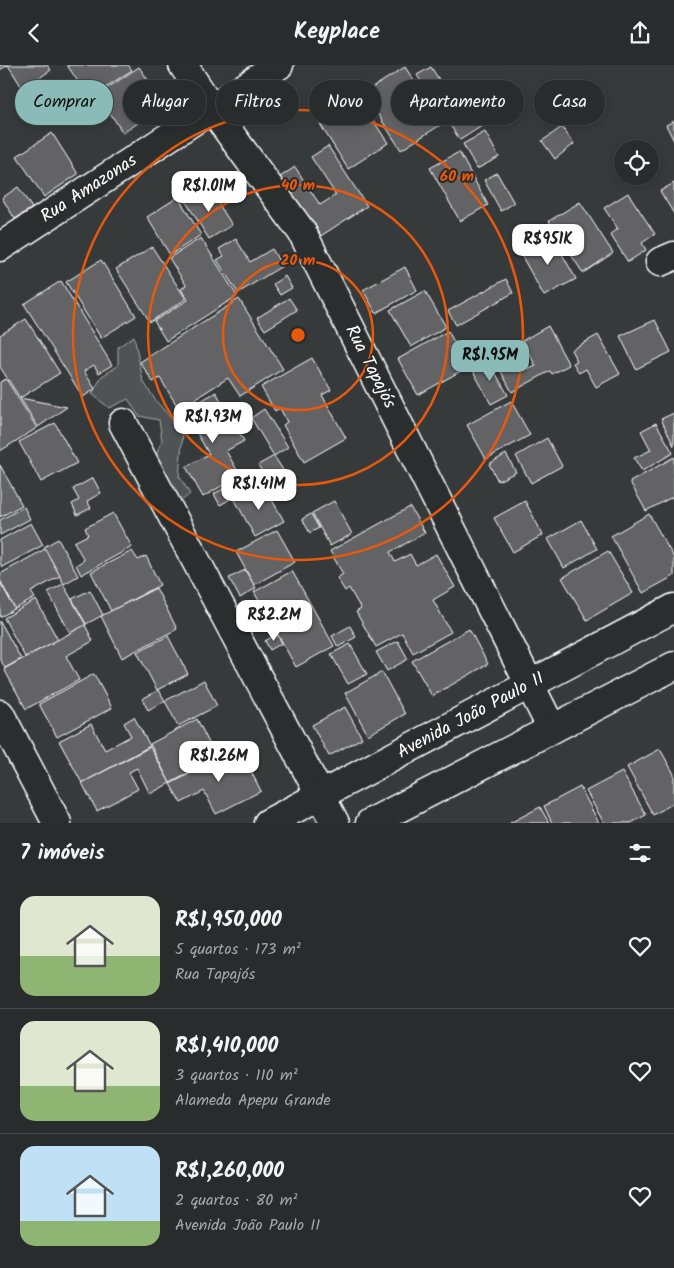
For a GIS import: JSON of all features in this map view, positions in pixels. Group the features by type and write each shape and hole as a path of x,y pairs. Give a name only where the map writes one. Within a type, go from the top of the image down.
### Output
{"street":[{"name":"Rua Tapajós","path":"183,65 212,109 302,232 552,729"},
{"name":"Rua Amazonas","path":"0,247 279,65"},
{"path":"123,423 335,823"},
{"name":"Avenida João Paulo II","path":"268,823 674,608"},
{"path":"370,823 674,666"},
{"path":"0,714 57,823"}],"shaded area":[{"path":"134,336 143,381 156,401 183,432 179,476 190,494 174,507 154,460 162,440 159,420 139,416 128,399 109,408 92,394 102,376 118,366 118,347"}],"building":[{"path":"0,65 8,65 0,70"},
{"path":"8,65 47,65 51,70 36,80 17,80"},
{"path":"67,65 128,65 132,70 113,82 113,80 77,80"},
{"path":"139,67 148,80 123,80 123,125 135,125 123,133 113,117 113,84"},
{"path":"405,67 413,80 391,80 391,125 440,125 401,150 381,119 381,82"},
{"path":"431,67 439,80 420,80 417,75"},
{"path":"674,121 674,141 666,125"},
{"path":"321,125 376,125 388,143 348,169"},
{"path":"450,125 484,125 460,140"},
{"path":"562,127 574,144 555,159 542,141"},
{"path":"485,132 499,157 477,169 463,144"},
{"path":"52,133 78,174 44,197 17,156"},
{"path":"328,146 367,206 316,239 277,179 295,167 320,205 336,195 311,157"},
{"path":"459,152 488,205 460,221 430,168"},
{"path":"497,173 514,203 501,211 484,180"},
{"path":"674,183 674,214 660,191"},
{"path":"18,187 32,208 15,219 2,198"},
{"path":"208,187 232,225 209,239 186,202"},
{"path":"628,193 655,234 642,243 646,250 628,262 610,234 618,229 604,208"},
{"path":"178,197 201,235 170,255 147,217"},
{"path":"580,202 613,253 583,273 549,221"},
{"path":"552,236 576,279 544,296 520,253"},
{"path":"201,238 237,296 166,341 154,321 188,300 181,289 186,285 169,258"},
{"path":"236,239 250,262 272,249 282,266 238,293 217,260 224,256 219,249"},
{"path":"152,247 186,299 150,322 116,269"},
{"path":"101,260 136,316 101,338 66,282"},
{"path":"405,267 417,290 376,313 363,290"},
{"path":"285,276 292,288 280,295 273,284"},
{"path":"506,279 513,293 456,325 448,311"},
{"path":"61,281 112,365 99,373 94,365 84,371 95,389 83,397 24,304"},
{"path":"425,291 446,327 411,347 390,310"},
{"path":"289,298 297,310 265,330 257,318"},
{"path":"239,299 283,369 240,396 228,378 179,409 160,378 153,382 140,362"},
{"path":"26,319 60,373 20,398 0,367 0,335"},
{"path":"655,320 671,352 636,369 620,336"},
{"path":"548,326 569,365 552,374 550,371 512,392 493,357 515,345 529,369 536,366 522,341"},
{"path":"448,331 468,367 418,395 398,359"},
{"path":"598,335 620,374 596,387 586,369 579,373 573,363 577,361 571,350"},
{"path":"312,358 331,390 322,395 346,438 304,462 283,425 287,422 280,408 275,411 261,387"},
{"path":"488,360 508,395 491,404 472,369"},
{"path":"6,379 37,428 0,451 0,382"},
{"path":"216,392 244,441 226,451 240,475 203,497 186,467 209,454 184,411"},
{"path":"20,398 67,407 38,427"},
{"path":"511,401 530,435 486,459 467,425"},
{"path":"264,409 288,447 274,456 251,418"},
{"path":"674,413 674,446 661,419"},
{"path":"55,423 77,463 41,482 19,442"},
{"path":"656,423 673,453 642,471 634,458 651,450 641,431"},
{"path":"547,438 562,466 531,483 516,456"},
{"path":"506,454 516,472 498,481 489,464"},
{"path":"274,456 283,470 267,480 258,465"},
{"path":"674,457 674,496 646,511 630,482"},
{"path":"0,465 22,505 0,517"},
{"path":"93,478 101,493 87,501 91,508 77,515 72,504 79,500 73,489"},
{"path":"242,478 248,489 220,505 214,494"},
{"path":"263,484 284,521 255,537 235,500"},
{"path":"334,501 352,534 330,546 312,513"},
{"path":"525,501 543,535 513,552 494,518"},
{"path":"24,507 30,519 0,535 0,520"},
{"path":"410,507 425,533 390,552 395,562 410,554 416,565 436,554 455,587 433,600 451,632 413,653 402,633 376,647 356,612 361,609 349,588 345,591 337,578 343,574 330,551"},
{"path":"113,513 132,547 81,575 76,565 84,560 74,542 88,535 85,528"},
{"path":"311,514 319,528 310,533 302,519"},
{"path":"649,514 674,558 674,576 643,593 611,536"},
{"path":"581,520 597,549 564,568 548,539"},
{"path":"31,523 43,545 2,567 0,563 0,540"},
{"path":"277,530 295,562 254,585 236,552"},
{"path":"58,539 78,576 64,584 44,547"},
{"path":"45,549 60,576 31,592 35,598 15,609 0,580 0,574"},
{"path":"132,551 138,560 146,556 160,585 111,611 91,572"},
{"path":"608,551 633,593 587,620 562,578"},
{"path":"245,570 256,588 240,598 229,578"},
{"path":"292,571 334,646 296,667 254,592"},
{"path":"0,582 15,609 0,617"},
{"path":"63,584 86,625 70,633 48,592"},
{"path":"156,588 177,629 122,658 101,616"},
{"path":"90,590 103,615 86,624 72,599"},
{"path":"36,600 58,640 25,657 4,618"},
{"path":"0,621 21,659 5,668 0,659"},
{"path":"85,625 93,641 66,656 79,680 26,709 4,669"},
{"path":"350,626 356,637 338,647 332,636"},
{"path":"469,629 488,664 432,696 412,661"},
{"path":"277,634 282,643 270,650 265,641"},
{"path":"168,636 188,674 157,690 137,652"},
{"path":"398,641 408,659 387,671 376,652"},
{"path":"350,644 367,674 348,684 331,654"},
{"path":"382,672 405,714 368,735 345,693"},
{"path":"94,674 112,708 57,737 39,704"},
{"path":"204,680 217,706 178,726 165,701"},
{"path":"159,690 165,701 148,710 142,699"},
{"path":"345,707 362,738 329,756 312,725"},
{"path":"134,717 150,746 82,783 59,741 91,724 105,750 131,736 124,723"},
{"path":"197,719 217,759 170,783 150,744"},
{"path":"150,747 170,783 150,794 137,768 129,772 138,789 97,811 82,783"},
{"path":"660,749 674,774 674,803 653,815 627,767"},
{"path":"235,750 242,764 246,762 261,791 216,814 204,791 181,803 170,784"},
{"path":"622,772 646,815 631,823 604,823 586,791"},
{"path":"580,787 599,823 552,823 544,806"},
{"path":"540,807 549,823 510,823"}]}
